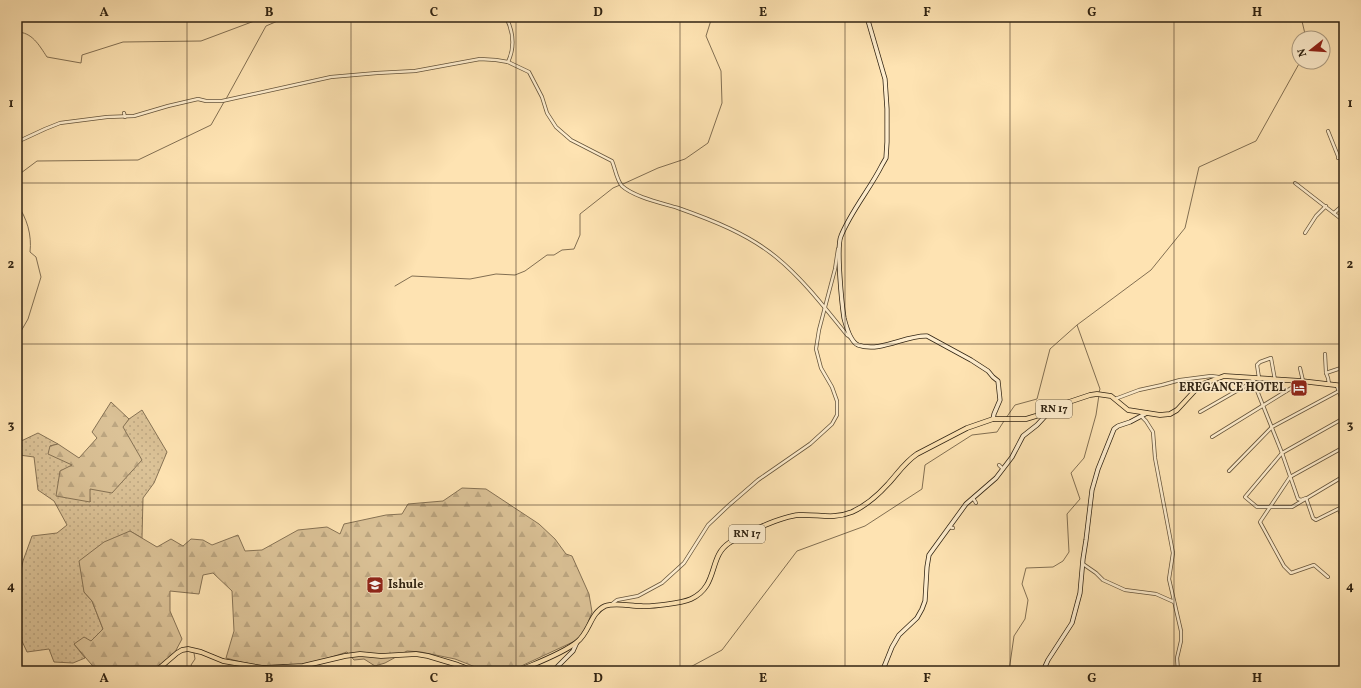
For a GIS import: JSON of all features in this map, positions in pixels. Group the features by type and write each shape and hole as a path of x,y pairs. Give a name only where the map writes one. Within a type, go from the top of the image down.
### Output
{"main road":[{"name":"RN 17","path":"612,605 653,606 691,599 704,589 710,581 715,563 724,546 781,519 797,515 835,517 854,511 878,494 910,458 967,428 993,418 1026,419 1049,412 1080,398 1097,394 1111,396 1128,410 1160,415 1170,414 1177,410 1200,385 1224,376 1302,381 1344,386"},
{"path":"518,671 567,648 578,641 584,635 597,612 603,607 612,605"},
{"path":"156,671 177,653 188,649 201,652 223,661 263,668 303,666 360,654 381,656 416,654 428,656 474,671"}],"street":[{"path":"506,17 511,27 513,52 508,62"},
{"path":"612,605 616,600 638,596 662,583 684,563 708,525 758,480 810,444 832,424 837,415 837,401 832,387 821,368 816,349 818,330 835,269 838,245 842,234 886,158 887,109 885,79 867,17"},
{"path":"17,142 60,123 107,117 134,116 198,99 206,101 222,100 330,77 415,71 480,59 508,62 529,72 542,97 547,112 556,127 571,140 612,161 621,185 633,193 698,215 727,228 775,256 814,294 855,343 866,346 881,345 917,336 927,336 982,366 998,380 1000,400 993,418"},
{"path":"1328,130 1338,158 1344,157"},
{"path":"1295,183 1340,218"},
{"path":"1334,213 1344,204"},
{"path":"1305,233 1316,216 1326,206"},
{"path":"838,245 844,318 852,339"},
{"path":"1325,354 1328,384"},
{"path":"1260,378 1257,365 1260,362 1271,358 1276,380"},
{"path":"1326,373 1344,367"},
{"path":"1212,437 1302,381 1300,368"},
{"path":"1114,400 1139,390 1180,380 1211,376 1219,377"},
{"path":"1200,412 1253,379 1298,499 1301,500 1306,498"},
{"path":"1337,386 1344,405"},
{"path":"1229,471 1272,427 1339,391"},
{"path":"881,671 899,635 917,618 922,609 925,600 929,556 966,504 996,478 1012,457 1024,436 1049,412"},
{"path":"1043,671 1048,660 1072,623 1080,593 1082,564 1094,480 1112,431 1116,427 1130,422 1147,413"},
{"path":"1140,416 1146,421 1153,432 1155,458 1173,553 1169,579 1181,631 1181,641 1177,656 1178,671"},
{"path":"1344,418 1282,453 1245,498 1257,507 1292,507 1344,476"},
{"path":"1328,577 1314,565 1291,573 1287,569 1260,522 1290,477 1344,447"},
{"path":"999,465 1003,470"},
{"path":"972,498 976,502"},
{"path":"1306,498 1313,518 1316,520 1344,506"},
{"path":"1339,509 1344,522"},
{"path":"1082,564 1096,573 1103,580 1125,590 1151,593 1175,602"},
{"path":"553,671 573,651 578,641"}],"green space":[{"path":"111,402 129,419 123,427 142,460 112,493 90,489 90,502 56,496 60,471 72,465 48,454 50,446 58,444 79,458 97,438 92,432"},
{"path":"142,410 167,452 154,483 143,498 142,538 130,531 84,592 92,601 103,629 91,641 74,644 85,658 73,663 54,662 49,649 27,652 21,639 17,639 17,591 23,561 32,536 57,533 67,525 54,501 38,490 34,457 19,455 17,443 38,433 58,444 50,446 73,465 90,502 89,489 122,427 129,419"},
{"path":"462,488 486,489 539,524 555,539 566,554 572,556 589,594 592,612 585,631 575,641 517,668 505,671 483,670 455,659 421,652 407,651 385,663 375,666 364,659 354,660 347,652 310,664 256,666 226,658 234,631 232,591 213,573 203,575 199,594 170,591 170,611 182,639 174,654 153,671 97,671 74,644 84,637 91,641 103,629 92,601 84,592 79,561 104,542 130,531 157,547 171,539 183,546 191,539 203,540 212,545 238,535 245,551 262,550 298,530 327,527 340,534 344,524 386,515 402,514 408,504 443,501"}],"waterway":[{"path":"17,32 27,34 35,40 47,57 81,63 82,55 123,42 201,41 257,20 285,17"},
{"path":"226,99 266,26 287,17"},
{"path":"623,184 658,168 685,159 708,143 722,103 721,71 706,36 712,17"},
{"path":"1301,17 1304,30"},
{"path":"1099,392 1100,389 1077,325 1151,270 1185,228 1199,167 1256,141 1296,70"},
{"path":"17,176 37,161 138,160 211,125 224,102"},
{"path":"395,286 412,276 470,279 496,274 515,275 525,271 547,255 554,255 562,250 574,249 580,235 580,214 613,188 620,185"},
{"path":"17,204 26,221 30,239 30,252 36,257 41,277 28,319 20,333"},
{"path":"1006,418 1015,405 1037,399 1050,349 1077,325"},
{"path":"1009,671 1014,636 1025,619 1028,600 1022,584 1026,568 1053,567 1063,561 1069,552 1067,514 1080,499 1071,473 1084,458 1096,415 1099,395"},
{"path":"683,671 722,650 797,551 865,526 922,489 925,465 972,435 997,432 1004,421"},
{"path":"194,653 195,659 191,665 194,671"}],"place":[{"name":"EREGANCE HOTEL","path":"1299,388"},
{"name":"Ishule","path":"375,585"}]}
